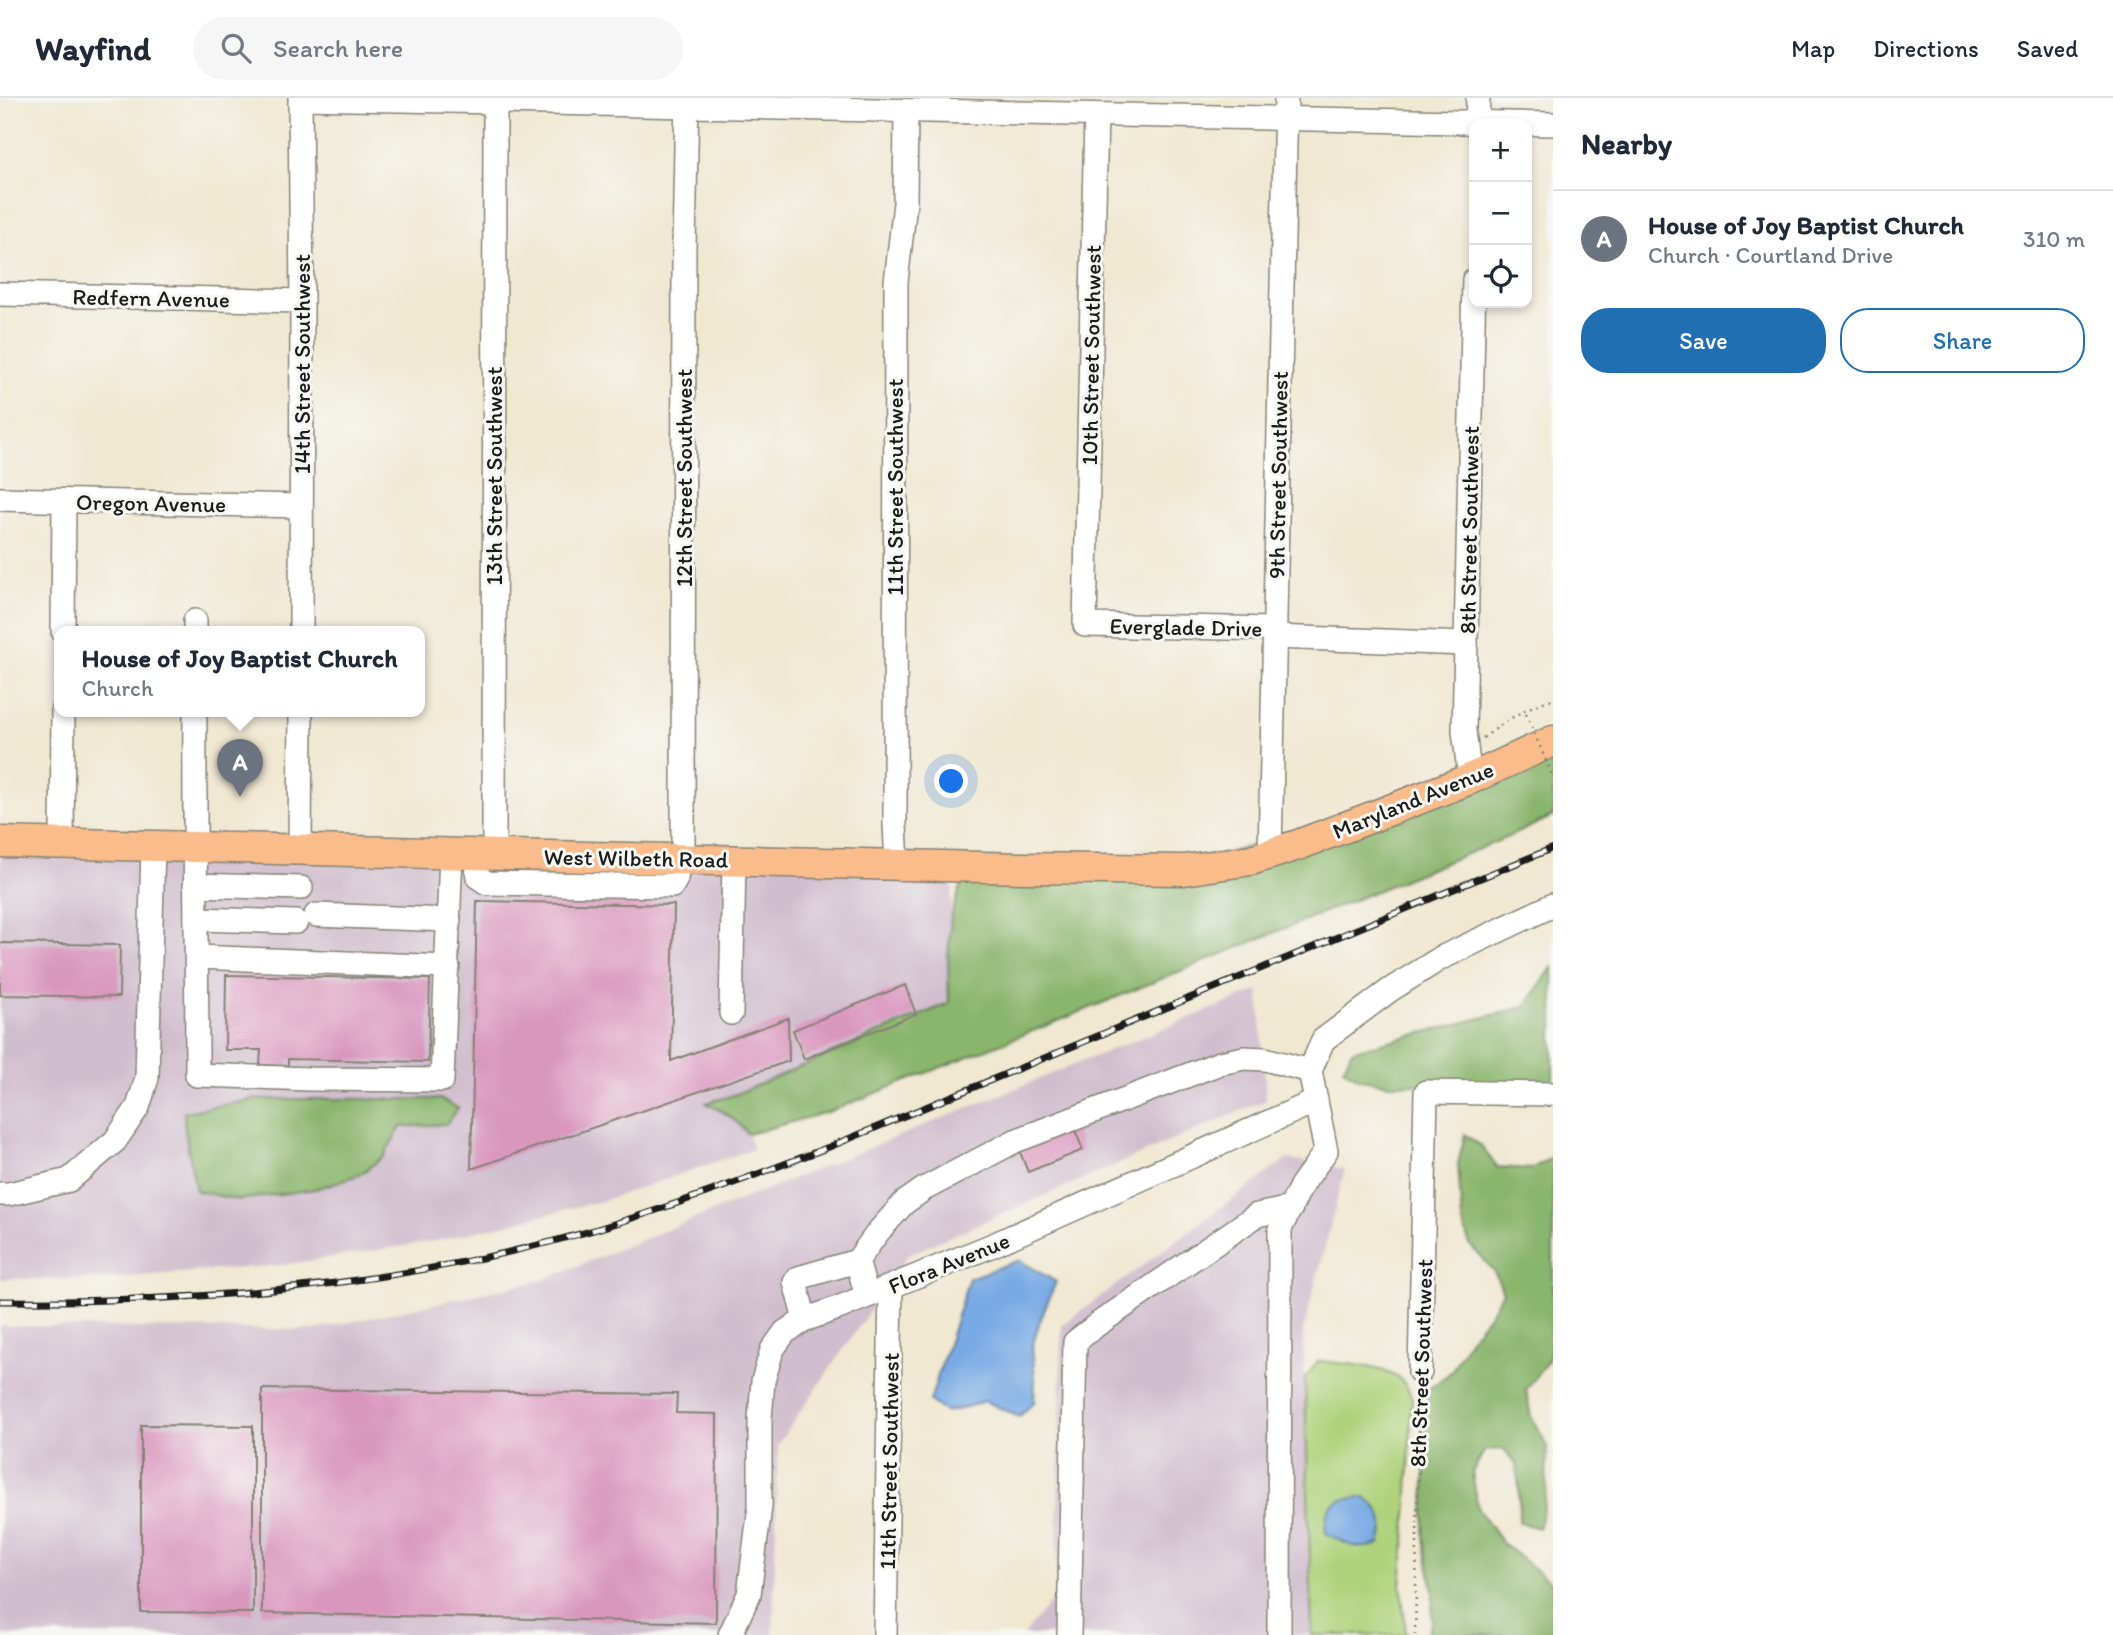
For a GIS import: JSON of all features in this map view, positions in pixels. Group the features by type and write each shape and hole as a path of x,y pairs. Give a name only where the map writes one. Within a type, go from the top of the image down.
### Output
{"main road":[{"name":"Maryland Avenue","path":"1270,853 1320,837 1468,764 1553,741"},
{"name":"West Wilbeth Road","path":"0,842 1184,870 1241,862 1270,853"}],"street":[{"path":"301,98 1088,109 1286,109 1469,123"},
{"name":"14th Street Southwest","path":"301,98 301,626"},
{"path":"1477,119 1478,98"},
{"name":"13th Street Southwest","path":"197,957 197,1075 310,1080 442,1080 449,920 473,854 495,100"},
{"name":"12th Street Southwest","path":"681,859 686,102"},
{"name":"11th Street Southwest","path":"893,106 905,203 896,282 897,864"},
{"name":"10th Street Southwest","path":"1086,595 1088,109"},
{"name":"9th Street Southwest","path":"1270,853 1286,109"},
{"path":"1532,124 1553,124"},
{"name":"Redfern Avenue","path":"0,294 302,301"},
{"name":"8th Street Southwest","path":"1468,764 1464,731 1473,308"},
{"name":"Oregon Avenue","path":"0,499 301,506"},
{"path":"63,626 64,501"},
{"name":"Everglade Drive","path":"1086,595 1085,625 1274,633"},
{"path":"1274,633 1466,644"},
{"path":"62,844 63,717"},
{"path":"195,717 197,957 448,967"},
{"path":"300,850 301,717"},
{"path":"0,1194 69,1180 115,1141 138,1107 147,1078 153,846"},
{"path":"731,1013 734,860"},
{"path":"195,885 301,888"},
{"path":"1279,1635 1280,1229 1301,1186 1326,1151 1310,1070 1323,1040 1390,990 1441,958 1553,905"},
{"path":"196,919 449,920"},
{"path":"805,1320 795,1282 798,1278 857,1261 904,1202 1015,1141 1220,1063 1244,1058 1265,1059 1310,1070"},
{"name":"8th Street Southwest","path":"1420,1372 1426,1091 1553,1094"},
{"name":"Flora Avenue","path":"730,1635 749,1594 761,1475 761,1398 767,1361 785,1332 805,1320 993,1245 1315,1101"},
{"path":"1069,1635 1075,1342 1257,1215 1291,1208"},
{"path":"857,1261 867,1296"},
{"name":"11th Street Southwest","path":"885,1635 891,1287"}],"path":[{"path":"1468,764 1525,712 1540,702 1553,699"},
{"path":"1525,712 1553,777"},
{"name":"8th Street Southwest","path":"1415,1635 1420,1372"}],"shaded area":[{"path":"0,842 954,866 948,959 949,1003 734,1095 707,1103 738,1121 748,1134 753,1149 605,1200 436,1241 283,1265 102,1279 0,1279"},
{"path":"1259,990 1266,1100 909,1254 778,1444 773,1635 0,1635 0,1326 314,1330 543,1280"},
{"path":"1287,1159 1345,1169 1303,1331 1312,1635 1023,1635 1056,1596 1062,1325"}],"green space":[{"path":"1553,751 1553,816 1508,837 828,1112 748,1134 729,1116 706,1103 734,1095 949,1003 951,916 962,883 988,879 1154,876"},
{"path":"1553,966 1553,1085 1387,1084 1361,1079 1343,1069 1353,1050 1525,1007"},
{"path":"257,1099 440,1099 458,1108 446,1124 401,1127 383,1157 359,1175 315,1189 238,1200 196,1191 184,1112"},
{"path":"1465,1134 1481,1146 1497,1167 1531,1169 1553,1157 1553,1337 1549,1359 1526,1390 1531,1417 1547,1445 1546,1491 1538,1528 1519,1522 1516,1464 1503,1449 1485,1450 1472,1472 1478,1509 1502,1543 1553,1584 1553,1635 1427,1635 1432,1621 1433,1591 1424,1538 1426,1391 1451,1372 1469,1340 1503,1292 1494,1271 1470,1245 1462,1221 1458,1164"},
{"path":"1318,1361 1363,1366 1387,1372 1404,1383 1412,1397 1407,1519 1401,1585 1406,1635 1312,1635 1305,1378"}],"water":[{"path":"1019,1260 1056,1282 1032,1347 1034,1402 1019,1417 985,1401 945,1412 930,1401 969,1278"},
{"path":"1362,1497 1375,1505 1382,1516 1380,1544 1359,1547 1326,1533 1327,1516 1333,1505"}],"building":[{"path":"477,901 674,905 671,1061 788,1018 789,1061 471,1169"},
{"path":"0,943 120,945 119,997 0,995"},
{"path":"226,975 430,979 428,1062 288,1059 288,1066 260,1065 261,1050 225,1050"},
{"path":"905,985 916,1014 804,1059 793,1030"},
{"path":"1073,1125 1083,1150 1028,1172 1018,1147"},
{"path":"262,1389 677,1394 676,1413 717,1414 716,1623 262,1613"},
{"path":"141,1425 253,1426 253,1613 141,1612"}],"railway":[{"path":"0,1301 150,1299 300,1287 448,1265 594,1230 683,1201 829,1147 1553,848"}],"place":[{"name":"House of Joy Baptist Church","path":"240,797"}]}
